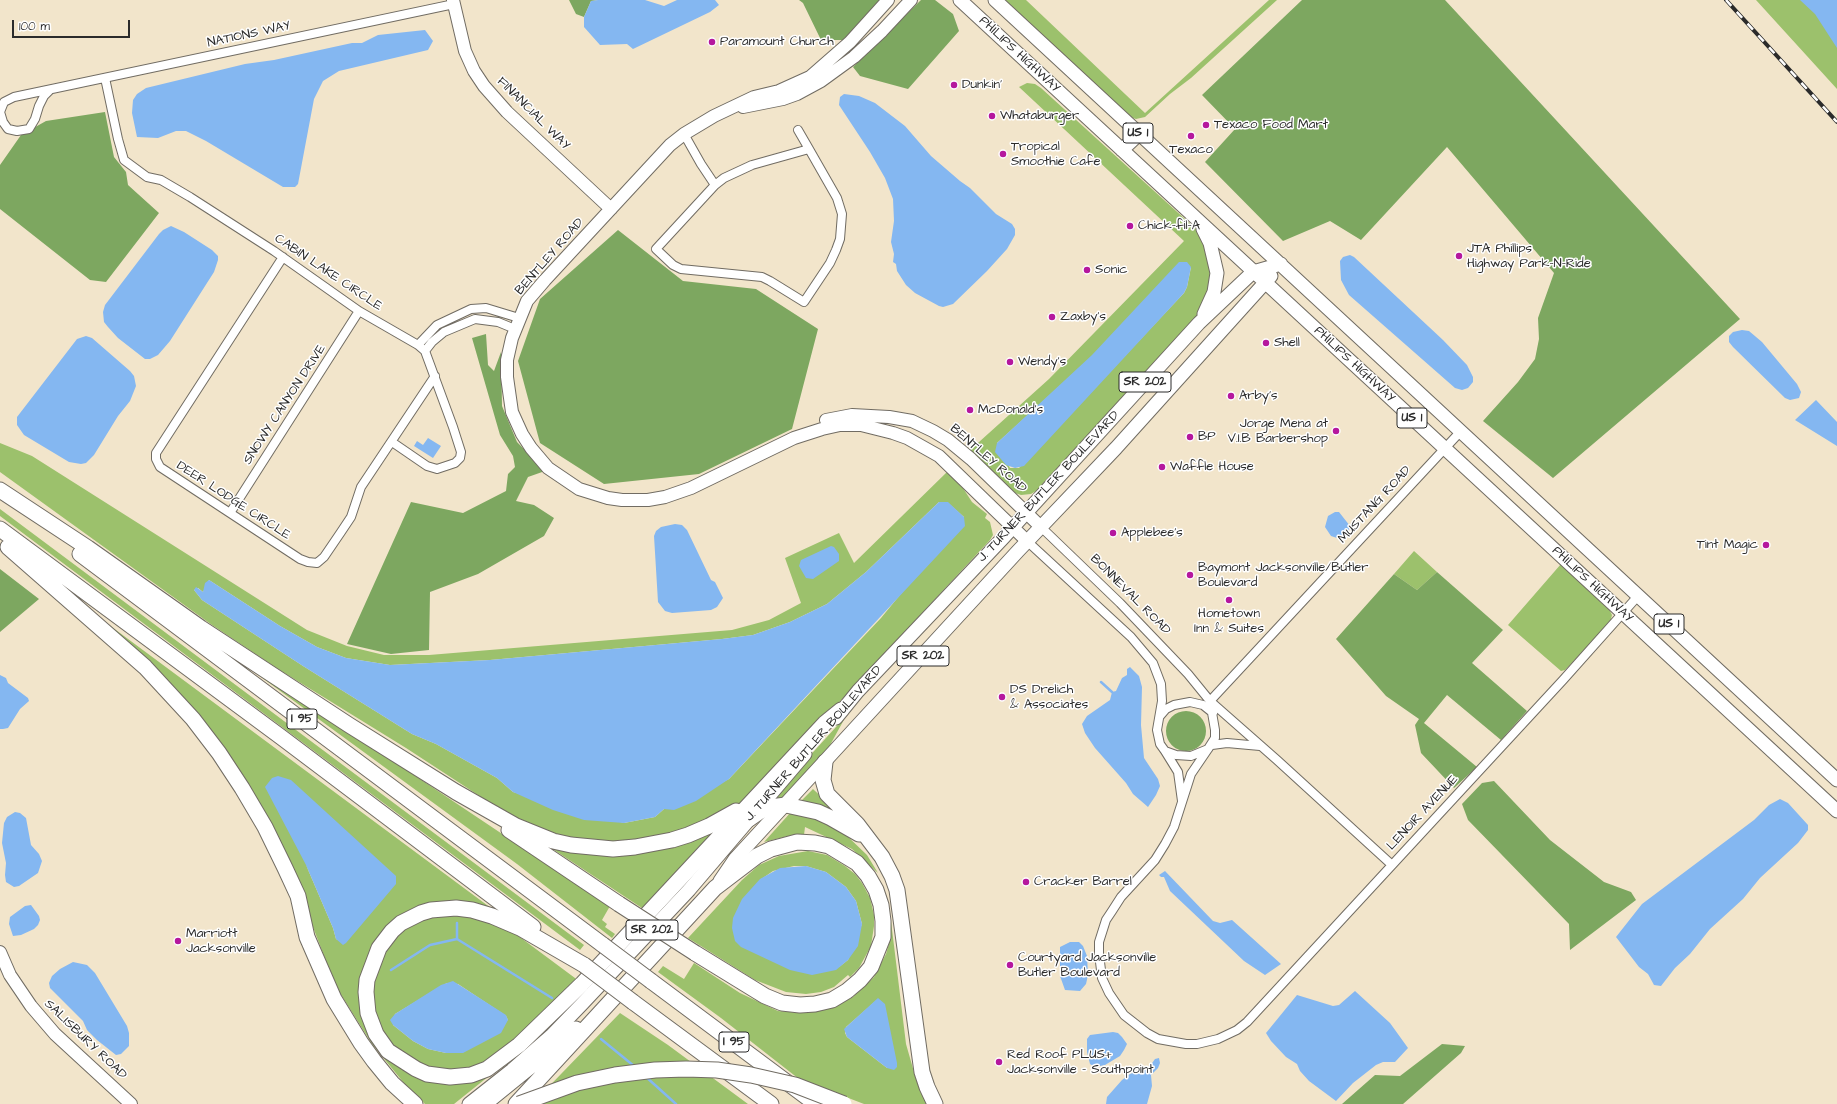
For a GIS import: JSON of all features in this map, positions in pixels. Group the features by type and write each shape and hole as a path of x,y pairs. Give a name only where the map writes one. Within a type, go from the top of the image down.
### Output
{"highway":[{"path":"0,490 88,548 201,628 349,725 456,792 619,904 765,996 782,1003 800,1006 832,1000 847,991 871,967 881,942 884,921 882,905 868,876 856,863 829,846 815,843 797,842 771,849 757,856 715,887"},
{"name":"I 95","path":"0,494 816,1104"},
{"name":"I 95","path":"0,529 281,737 771,1104"},
{"path":"0,539 146,667 192,719 218,753 258,814 285,868 298,896 307,937 334,999 361,1044 392,1082 415,1104"},
{"path":"584,965 520,928 492,916 472,910 456,908 431,910 421,913 401,923 392,930 379,948 370,968 367,980 366,992 368,1013 376,1034 388,1051 416,1069 427,1074 450,1078 471,1075 488,1069 519,1044 582,984 825,722 841,710"},
{"path":"825,762 823,780 827,794 857,824 882,857 892,876 897,890 922,1072 935,1104"},
{"path":"456,792 516,826 553,841 577,846 613,849 656,844 688,835 730,815 755,797"},
{"path":"749,819 770,807 786,805 818,812 868,840"},
{"name":"J. TURNER BUTLER BOULEVARD","path":"597,1015 715,887"},
{"path":"484,1104 519,1077 563,1037 597,1015"},
{"name":"SR 202","path":"517,1104 597,1015"},
{"path":"517,1104 577,1083 615,1075 654,1070 686,1069 717,1070 751,1075 795,1086 844,1104"},
{"path":"392,1082 399,1104"}],"main road":[{"name":"PHILIPS HIGHWAY","path":"960,0 1837,811"},
{"name":"PHILIPS HIGHWAY","path":"994,0 1837,780"},
{"path":"1122,150 1139,134"},
{"path":"1197,218 1210,243 1217,273 1210,302 1199,323"},
{"name":"J. TURNER BUTLER BOULEVARD","path":"469,1104 512,1070 551,1036 689,890 829,727 841,710 1026,512 1199,323 1253,272 1281,264"},
{"name":"J. TURNER BUTLER BOULEVARD","path":"715,887 735,859 1116,448 1266,283 1281,264"},
{"path":"1715,698 1730,681"}],"street":[{"name":"BENTLEY ROAD","path":"888,0 850,42 810,77 779,90 754,97 684,134 670,145 538,288 527,301 517,324 508,360 509,395 512,412 522,434 540,458 554,472 579,489 608,498 622,500 648,500 665,497 691,488 794,438 840,425 861,425 907,438 939,456 1013,526"},
{"name":"BENTLEY ROAD","path":"730,109 758,105 783,99 812,86 854,57 882,32 911,0"},
{"name":"NATIONS WAY","path":"50,90 44,96 35,119 28,129 17,131 8,129 3,122 0,112 4,102 21,95 106,78 453,2"},
{"name":"FINANCIAL WAY","path":"453,2 465,50 474,71 493,99 611,209"},
{"name":"CABIN LAKE CIRCLE","path":"106,78 118,139 124,160 147,177 161,180 196,201 283,257 359,311 418,345 425,351 459,446 460,458 455,463 437,469 427,466 392,442"},
{"path":"798,130 809,149 837,198 842,214 840,239 830,263 804,302 762,277 681,269 673,265 656,249 715,185 738,170 770,159 809,149"},
{"path":"684,134 700,164 715,185"},
{"name":"DEER LODGE CIRCLE","path":"283,257 156,453 156,460 160,467 300,559 317,563 324,557 342,532 351,517 361,487 435,376"},
{"path":"418,345 437,325 471,309 486,308 517,324"},
{"name":"SNOWY CANYON DRIVE","path":"230,513 359,311"},
{"path":"425,351 432,342 444,332 475,319 517,324"},
{"name":"BENTLEY ROAD","path":"794,438 805,428 812,425 852,415 875,415 912,421 948,440 1026,512"},
{"name":"MUSTANG ROAD","path":"1210,701 1460,431"},
{"name":"BONNEVAL ROAD","path":"1026,512 1120,603 1188,674 1210,701 1392,865"},
{"path":"1013,526 1028,542 1131,637 1153,663 1161,684 1162,702 1157,730 1160,744 1178,772 1182,801"},
{"name":"LENOIR AVENUE","path":"1210,747 1193,770 1174,827 1155,860 1122,898 1106,920 1099,942 1100,970 1104,984 1115,1003 1124,1015 1147,1033 1166,1042 1196,1044 1218,1039 1237,1030 1247,1022 1638,596"},
{"name":"BONNEVAL ROAD","path":"1210,701 1215,730 1215,738 1210,747"},
{"path":"1160,716 1166,709 1174,705 1190,702 1203,705 1212,713"},
{"path":"1165,751 1183,756 1191,756 1210,747 1227,743 1261,746"},
{"name":"SALISBURY ROAD","path":"0,952 13,979 36,1012 55,1034 131,1104"}],"green space":[{"path":"569,0 598,0 591,1 584,17 576,14"},
{"path":"799,0 881,0 843,40 821,40 803,3"},
{"path":"921,0 935,0 953,14 959,31 908,89 860,76 853,67"},
{"path":"1004,0 1026,0 1145,113 1269,0 1277,0 1191,78 1170,94 1145,117 1136,119 1130,117"},
{"path":"1302,0 1445,0 1740,319 1553,478 1483,421 1518,382 1535,359 1539,339 1538,318 1554,273 1447,147 1361,240 1330,221 1283,241 1205,162 1235,129 1202,95"},
{"path":"1756,0 1837,0 1837,89"},
{"path":"1027,83 1035,84 1041,88 1197,230 1204,240 1213,273 1202,310 1198,315 1036,491 1031,494 1021,495 1015,493 969,451 1049,379 1184,241 1019,87","holes":["1191,267 1187,287 1184,293 1019,468 1010,468 997,443"]},
{"path":"105,112 114,157 126,172 128,185 159,213 106,282 90,280 0,209 0,165 21,135 46,121"},
{"path":"618,230 683,281 756,289 818,329 792,429 699,474 604,484 540,443 518,361 540,299"},
{"path":"486,334 488,365 494,371 501,352 502,406 517,442 545,471 528,477 516,501 534,505 554,518 544,536 478,574 430,592 429,650 391,654 347,644 411,502 463,513 506,491 508,474 515,467 513,456 500,435 472,338"},
{"path":"0,443 32,456 307,630 347,646 384,655 429,655 732,630 769,620 801,603 785,558 839,533 854,563 947,472 961,485 972,502 987,514 985,518 990,522 993,535 765,782 740,803 733,808 675,835 601,843 542,832 501,810 406,748 278,669 212,625 0,472","holes":["939,502 948,503 964,517 881,618 729,779 664,809 655,817 624,823 513,792 497,778 436,744 412,734 303,666 202,600 194,590 198,588 203,592 209,580 280,626 317,647 346,658 390,665 490,660 722,639 753,635 790,622 827,604 866,572"]},
{"path":"0,509 584,945 580,950 0,516"},
{"path":"1414,551 1437,572 1417,590 1394,574"},
{"path":"1561,564 1609,609 1612,615 1610,623 1565,670 1561,671 1508,625"},
{"path":"0,569 39,599 0,632"},
{"path":"1437,572 1503,630 1472,663 1527,711 1501,740 1447,695 1424,723 1477,767 1454,788 1421,753 1415,725 1419,719 1386,696 1336,639 1394,574 1417,590"},
{"path":"97,616 499,914 453,904 378,943 369,1029 431,1079 509,1060 454,1104 425,1104 408,1088 372,1044 340,993 306,909 246,788","holes":["306,865 346,943 336,939 333,928"]},
{"path":"246,666 384,755 610,906 602,920 607,924 605,927 615,934 612,938 517,864"},
{"path":"1190,711 1197,714 1203,720 1206,731 1205,739 1197,748 1190,751 1182,751 1175,748 1167,739 1166,727 1169,720 1178,712"},
{"path":"846,716 829,747 782,798 775,798 795,772"},
{"path":"1494,781 1550,840 1604,882 1631,892 1636,900 1570,950 1569,924 1468,820 1462,804 1482,783"},
{"path":"813,789 814,790 840,814 801,801"},
{"path":"791,812 815,817 844,833 867,855 878,873 852,849 805,827 804,835 788,836 764,842"},
{"path":"734,815 645,910 533,836 608,852"},
{"path":"808,851 827,855 855,874 870,898 874,915 871,946 859,968 850,977 848,975 834,987 821,992 806,994 786,992 755,980 688,938 742,880 759,865 779,856","holes":["794,866 806,866 826,872 846,887 856,901 862,924 848,960 839,967 760,880 773,871"]},
{"path":"453,911 509,929 579,981 487,1065 435,1073 387,1043 370,1002 377,958 410,922","holes":["447,983 458,984 506,1016 508,1020 446,1053 428,1049 413,1041 393,1025 395,1014"]},
{"path":"891,921 906,1044 916,1079 924,1097 929,1104 864,1104 799,1079 721,1018 658,972 663,966 684,979 694,963 740,993 778,1011 801,1013 820,1011 853,997 874,977 886,954 890,940","holes":["878,999 887,1068 847,1037 845,1033 846,1027"]},
{"path":"620,1013 668,1045 748,1104 532,1104"},
{"path":"1442,1044 1465,1046 1461,1053 1403,1104 1342,1104 1375,1075 1400,1076"}],"water":[{"path":"645,0 664,6 677,0 715,0 719,5 710,12 633,49 627,44 600,45 584,27 584,17 591,1"},
{"path":"1800,0 1837,0 1837,48 1815,14"},
{"path":"425,30 433,41 428,50 339,71 323,81 314,99 298,184 295,187 283,187 206,141 186,131 176,131 158,138 137,137 132,113 133,100 137,94 146,88 245,64 274,60 352,43 362,43 378,35"},
{"path":"844,94 859,96 875,103 905,126 931,156 970,188 996,214 1012,224 1015,229 1015,235 1007,249 953,304 943,307 939,306 915,293 906,285 897,271 896,264 893,262 894,254 891,242 894,221 893,199 885,178 839,105 840,97"},
{"path":"171,226 184,232 212,250 218,256 218,260 214,272 170,341 158,355 150,359 145,359 118,338 108,327 104,322 103,312 105,305 159,234"},
{"path":"1350,255 1354,257 1443,340 1467,365 1473,377 1473,382 1468,388 1462,390 1455,388 1349,295 1341,280 1340,261 1343,257"},
{"path":"1179,262 1187,262 1191,267 1187,287 1184,293 1024,466 1015,468 1006,465 995,452 997,443 1092,355"},
{"path":"1742,330 1749,331 1762,342 1797,384 1801,392 1799,398 1790,400 1785,398 1733,347 1729,342 1729,336 1733,332"},
{"path":"86,336 92,338 130,371 134,376 136,386 130,401 118,416 94,455 86,463 81,464 69,462 24,435 17,425 17,417 77,339"},
{"path":"1816,400 1837,422 1837,446 1795,420"},
{"path":"428,438 441,446 433,458 414,446 417,441 423,445"},
{"path":"939,502 948,502 964,517 965,526 729,779 696,801 674,810 664,809 655,817 624,823 584,820 553,810 513,792 497,778 436,744 412,734 303,666 202,600 194,590 196,587 203,592 205,583 209,580 280,626 317,647 346,658 390,665 490,660 722,639 753,635 790,622 827,604 866,572"},
{"path":"1335,512 1339,512 1350,526 1349,530 1342,538 1331,536 1325,527 1328,516"},
{"path":"675,524 682,525 687,530 711,580 715,582 723,598 717,607 711,610 672,613 665,611 658,602 654,536 656,531 661,527"},
{"path":"831,546 834,547 839,554 839,561 813,579 806,578 799,566 801,560"},
{"path":"1130,667 1139,676 1142,687 1141,725 1144,758 1158,779 1160,786 1148,807 1133,794 1126,783 1095,748 1085,733 1082,724 1087,716 1110,700 1112,692 1116,691 1122,678 1127,675 1127,669"},
{"path":"0,675 6,678 8,683 28,698 29,701 20,709 8,728 3,729 0,729"},
{"path":"278,776 291,780 396,876 396,884 343,945 336,939 333,928 306,865 265,787 272,778"},
{"path":"1780,799 1788,803 1808,825 1808,830 1798,843 1760,878 1743,899 1710,929 1661,986 1654,985 1648,974 1639,967 1616,937 1642,904 1754,820 1769,805"},
{"path":"15,812 20,813 26,818 31,845 39,854 42,861 38,873 19,886 14,887 6,882 6,863 2,843 4,823 7,817"},
{"path":"806,866 826,872 846,887 856,901 862,924 858,946 848,960 836,970 812,975 790,970 741,947 735,941 732,928 733,918 742,899 760,879 780,868"},
{"path":"1165,871 1213,921 1220,923 1232,920 1281,964 1265,975 1244,961 1170,891 1164,877 1159,875"},
{"path":"31,905 39,916 40,920 38,925 34,929 21,935 13,936 9,924 10,917 25,906"},
{"path":"1070,942 1079,942 1083,946 1087,956 1088,975 1086,984 1080,991 1065,990 1060,976 1060,947"},
{"path":"73,962 87,965 95,973 127,1026 129,1033 129,1046 121,1054 116,1055 97,1040 87,1030 83,1021 50,988 49,983 52,976 60,969"},
{"path":"453,981 506,1015 508,1020 501,1033 463,1053 446,1053 428,1049 413,1041 393,1025 390,1020 395,1014 441,985"},
{"path":"1355,991 1390,1023 1408,1048 1395,1062 1383,1062 1376,1065 1353,1083 1336,1101 1309,1081 1300,1071 1297,1064 1286,1057 1271,1041 1266,1033 1297,995 1333,1006 1339,1005"},
{"path":"878,998 885,1004 897,1063 897,1067 894,1070 887,1068 847,1037 844,1029"},
{"path":"1113,1032 1118,1033 1127,1044 1120,1056 1105,1065 1095,1067 1090,1064 1087,1052 1087,1039 1090,1035"},
{"path":"1159,1058 1160,1063 1158,1068 1151,1075 1152,1086 1147,1104 1106,1104 1107,1097 1122,1080 1130,1074 1150,1066 1155,1059"}],"waterway":[{"path":"1101,682 1112,692"},
{"path":"457,923 457,939"},
{"path":"391,970 430,945 457,939 552,998"},
{"path":"601,1039 634,1066"},
{"path":"645,1076 676,1104"}],"railway":[{"path":"1726,0 1837,122"}],"place":[{"name":"Paramount Church","path":"712,42"},
{"name":"Dunkin'","path":"954,85"},
{"name":"Whataburger","path":"992,116"},
{"name":"Texaco Food Mart","path":"1206,125"},
{"name":"Texaco","path":"1191,136"},
{"name":"Tropical Smoothie Cafe","path":"1003,154"},
{"name":"Chick-fil-A","path":"1130,226"},
{"name":"JTA Phillips Highway Park-N-Ride","path":"1459,256"},
{"name":"Sonic","path":"1087,270"},
{"name":"Zaxby's","path":"1052,317"},
{"name":"Shell","path":"1266,343"},
{"name":"Wendy's","path":"1010,362"},
{"name":"Arby's","path":"1231,396"},
{"name":"McDonald's","path":"970,410"},
{"name":"Jorge Mena at V.I.B Barbershop","path":"1336,431"},
{"name":"BP","path":"1190,437"},
{"name":"Waffle House","path":"1162,467"},
{"name":"Applebee's","path":"1113,533"},
{"name":"Tint Magic","path":"1766,545"},
{"name":"Baymont Jacksonville/Butler Boulevard","path":"1190,575"},
{"name":"Hometown Inn & Suites","path":"1229,600"},
{"name":"DS Drelich & Associates","path":"1002,697"},
{"name":"Cracker Barrel","path":"1026,882"},
{"name":"Marriott Jacksonville","path":"178,941"},
{"name":"Courtyard Jacksonville Butler Boulevard","path":"1010,965"},
{"name":"Red Roof PLUS+ Jacksonville - Southpoint","path":"999,1062"}]}
